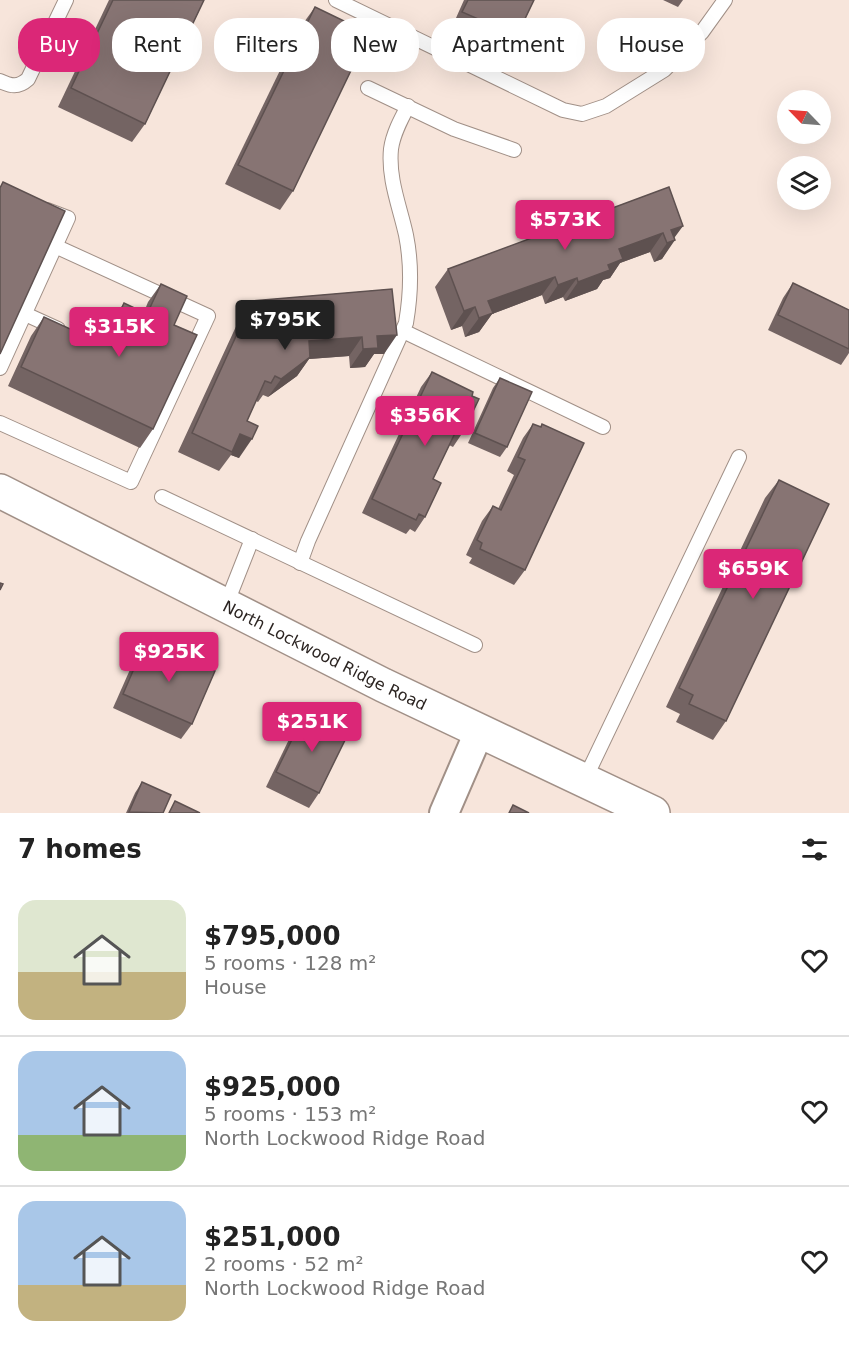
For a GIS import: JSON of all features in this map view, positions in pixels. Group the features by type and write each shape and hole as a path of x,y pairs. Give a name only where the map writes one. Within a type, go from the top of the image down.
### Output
{"street":[{"name":"North Lockwood Ridge Road","path":"0,491 479,732 653,813"},
{"path":"444,813 479,732"}],"lane":[{"path":"0,81 12,86 22,84 27,79 66,0"},
{"path":"336,0 563,110 582,114 606,106 664,70 702,32 725,0"},
{"path":"368,88 454,129 514,150"},
{"path":"300,563 403,331 409,301 410,262 392,179 391,149 408,106"},
{"path":"0,368 68,218 39,206"},
{"path":"0,423 131,482 208,316 55,246"},
{"path":"25,314 72,335"},
{"path":"403,331 603,427"},
{"path":"584,781 739,457"},
{"path":"162,497 475,645"},
{"path":"226,605 252,539"}],"building":[{"path":"113,0 204,0 195,18 112,18 112,72 170,72 145,124 71,88 79,72 100,72 100,27"},
{"path":"468,0 534,0 525,18 476,18 462,12"},
{"path":"315,7 338,18 331,18 331,72 350,72 293,191 238,165 283,72 319,72 319,18 310,18"},
{"path":"3,182 65,211 0,354 0,188"},
{"path":"669,187 683,226 671,230 675,240 667,243 663,233 619,249 623,259 608,265 610,270 578,282 577,278 558,285 555,277 488,301 493,313 479,318 475,307 464,311 448,269"},
{"path":"793,283 849,310 849,349 778,315"},
{"path":"161,284 187,296 174,325 197,335 153,429 21,367 44,317 105,345 124,303 147,314"},
{"path":"392,289 397,335 377,336 378,348 363,349 362,337 309,341 310,357 281,379 275,376 271,383 265,381 247,421 258,426 252,439 240,434 232,452 192,433 252,301"},
{"path":"432,372 473,392 472,396 479,399 463,432 457,429 433,479 441,483 425,517 419,514 416,520 372,499"},
{"path":"500,378 532,392 507,447 475,433"},
{"path":"533,424 541,427 542,424 584,443 525,570 480,549 482,543 477,540 493,506 501,510 525,460 518,457"},
{"path":"779,480 829,504 726,721 689,704 693,695 679,688"},
{"path":"146,641 215,671 192,724 123,694"},
{"path":"305,713 348,734 319,793 276,772"},
{"path":"142,782 171,795 163,813 129,812"},
{"path":"175,801 200,813 169,813"},
{"path":"513,805 529,813 509,813"}]}
